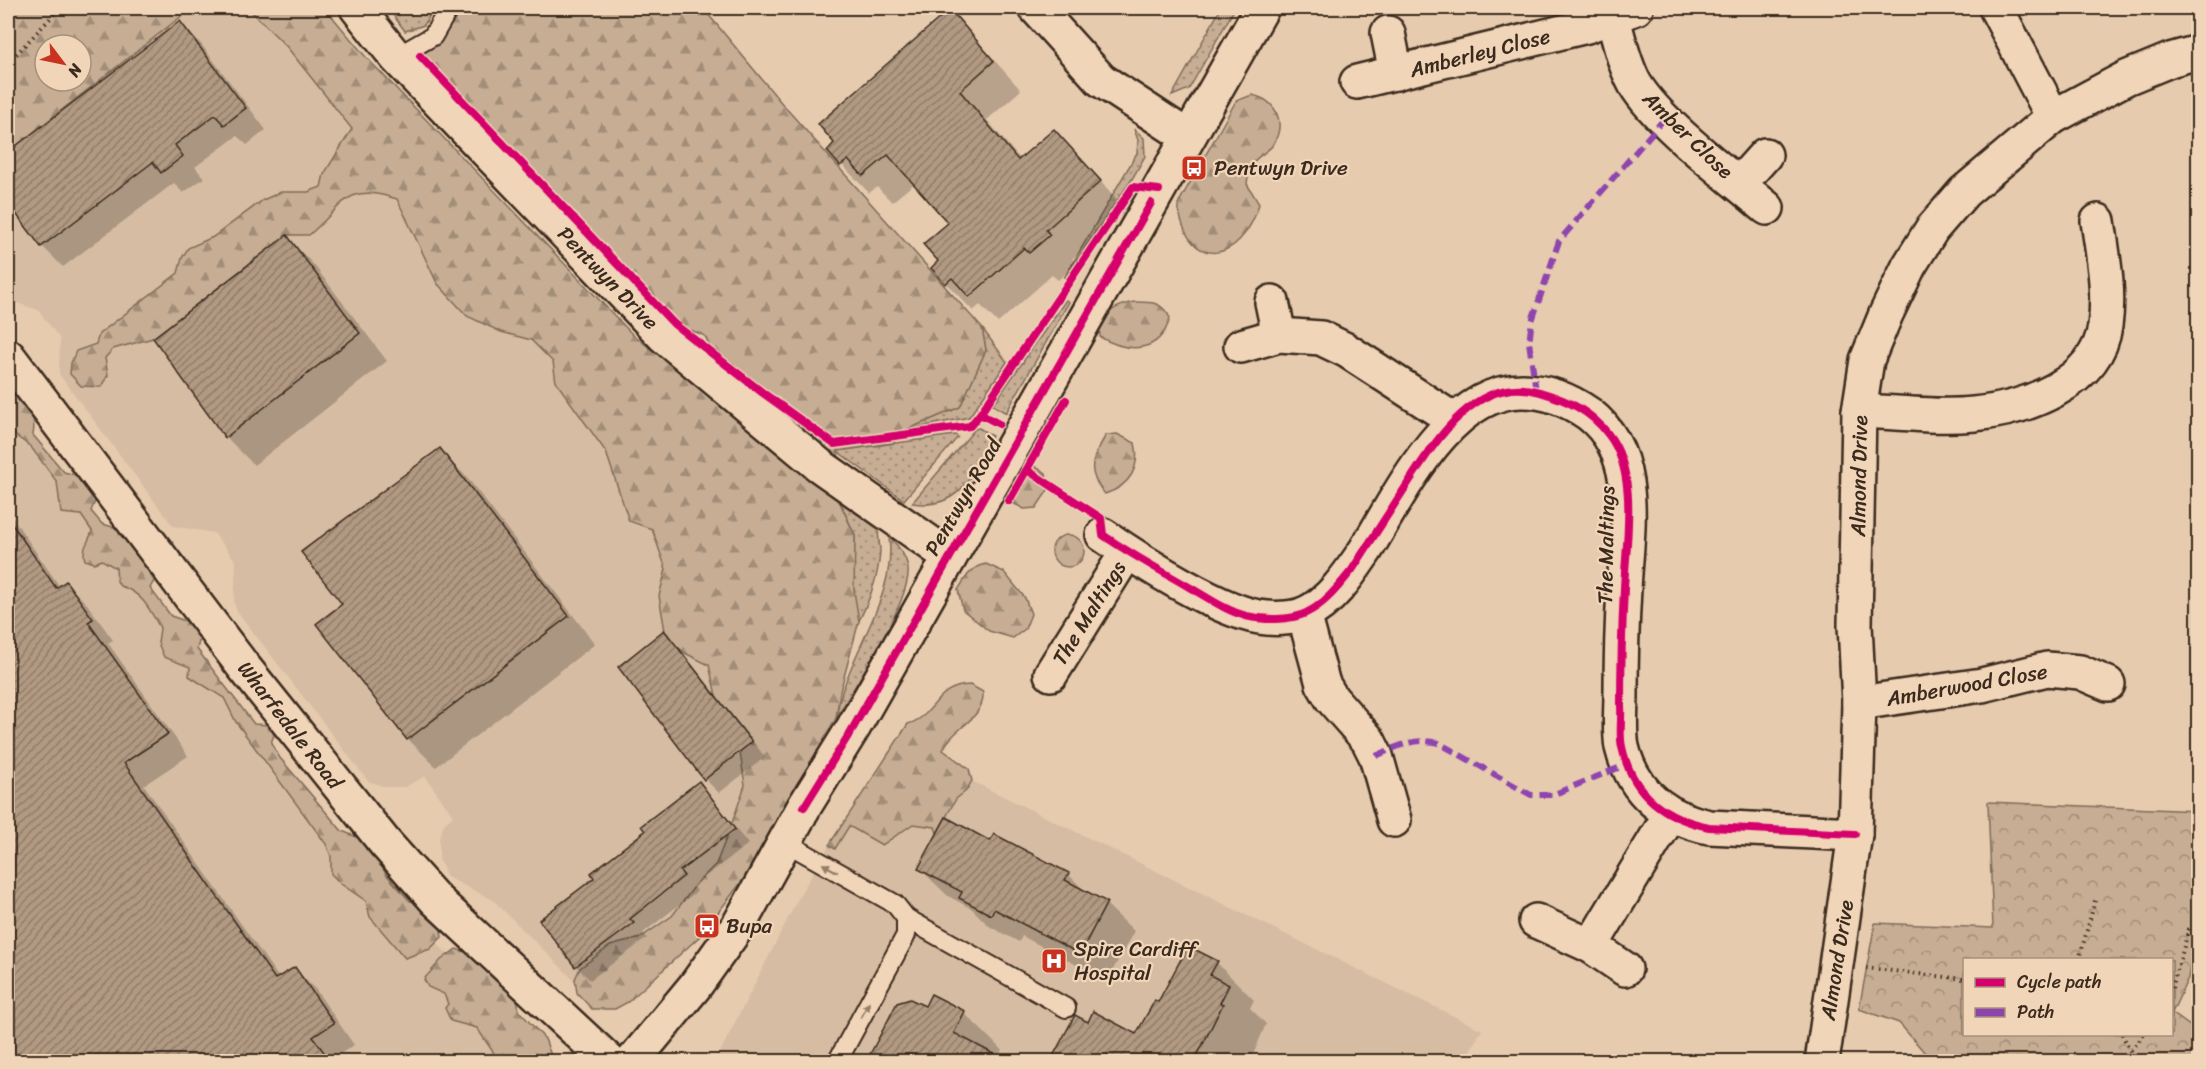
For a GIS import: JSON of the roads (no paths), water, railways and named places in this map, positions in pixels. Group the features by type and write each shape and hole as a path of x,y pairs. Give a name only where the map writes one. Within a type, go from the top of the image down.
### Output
{"street":[{"name":"Pentwyn Drive","path":"357,8 396,57 664,336 819,465 950,557"},
{"path":"1036,8 1101,80 1188,137"},
{"name":"Pentwyn Road","path":"632,1062 695,986 740,922 853,728 1262,8"},
{"path":"1996,8 2053,117"},
{"name":"Amberley Close","path":"1357,82 1587,26 1624,13"},
{"name":"Amber Close","path":"1624,13 1623,54 1635,83 1664,119 1767,208"},
{"path":"1388,33 1396,73"},
{"name":"Almond Drive","path":"1822,1062 1855,834 1859,703 1856,625 1859,411 1868,360 1886,314 1909,266 1932,229 1964,192 2053,117 2126,78 2170,60 2199,52"},
{"path":"1739,184 1765,155"},
{"path":"1859,411 1972,414 2011,407 2046,393 2079,375 2096,353 2105,328 2107,282 2098,221"},
{"path":"1272,302 1279,335"},
{"path":"1241,346 1279,335 1321,338 1346,350 1454,420"},
{"name":"Wharfedale Road","path":"8,356 243,666 385,843 436,900 610,1062"},
{"name":"The Maltings","path":"1051,674 1115,543 1223,607 1245,616 1269,619 1304,614 1321,603 1352,570 1436,440 1454,420 1477,403 1504,391 1536,391 1568,400 1591,416 1609,435 1621,458 1628,496 1621,667 1622,745 1629,769 1639,786 1655,804 1670,815 1709,827 1855,834"},
{"path":"1304,614 1323,684 1332,699 1368,740 1376,756 1394,820"},
{"name":"Amberwood Close","path":"1859,703 1982,685 2047,669 2080,672 2108,684"},
{"path":"1591,946 1670,815"},
{"path":"1536,921 1591,946 1625,969"}],"lane":[{"path":"396,57 433,36 448,8"},
{"path":"785,842 895,904 906,918 1066,1008"},
{"path":"837,1062 906,936 906,918"}],"place":[{"name":"Pentwyn Drive","path":"1194,168"},
{"name":"Bupa","path":"707,926"},
{"name":"Spire Cardiff Hospital","path":"1054,961"}]}
